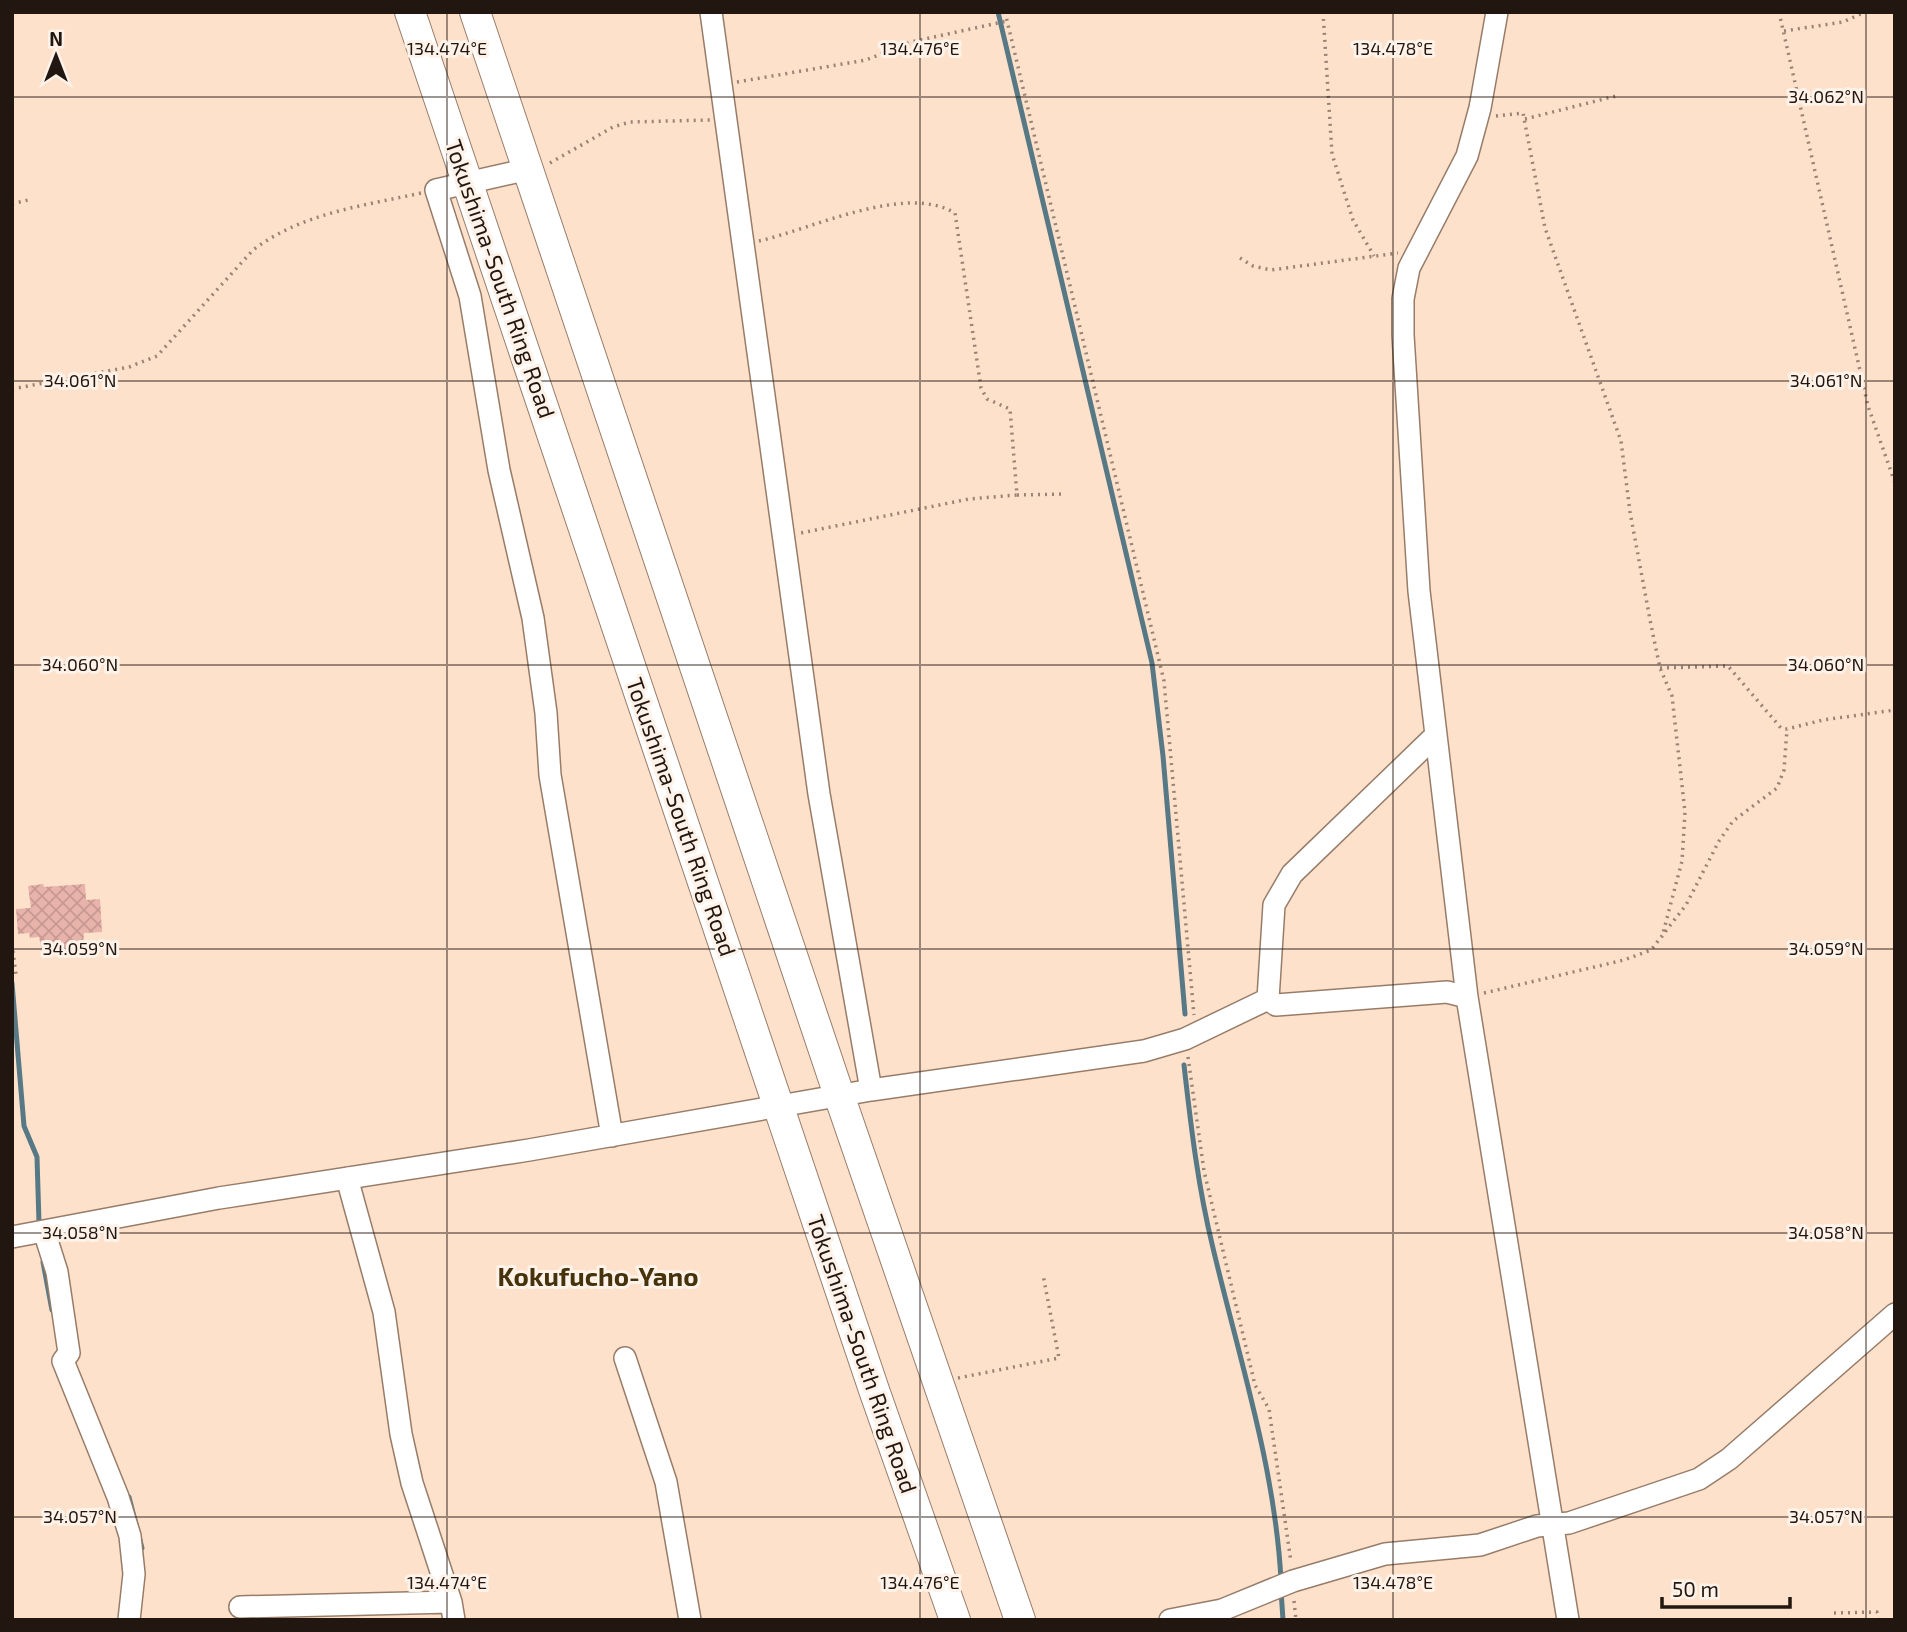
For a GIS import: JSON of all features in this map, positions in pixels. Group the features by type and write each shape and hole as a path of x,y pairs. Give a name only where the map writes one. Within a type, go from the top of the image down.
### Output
{"highway":[{"name":"Tokushima-South Ring Road","path":"410,12 778,1105 955,1620"},
{"path":"475,12 839,1095 1020,1620"}],"street":[{"path":"711,12 819,794 871,1090"},
{"path":"1497,12 1477,120 1467,156 1409,268 1403,299 1403,334 1417,568 1466,997 1555,1525 1568,1620"},
{"path":"529,169 436,190 470,296 499,470 533,618 547,713 550,775 612,1136"},
{"path":"1268,999 1274,905 1292,874 1436,735"},
{"path":"1268,999 1276,1005 1447,992 1466,997"},
{"path":"12,1237 219,1198 612,1136 778,1105 1144,1051 1191,1037 1268,999"},
{"path":"240,1607 453,1611 412,1483 401,1434 384,1311 347,1178"},
{"path":"44,1231 57,1272 66,1357 130,1536 134,1574 129,1620"},
{"path":"1170,1620 1223,1610 1284,1585 1385,1554 1480,1545 1537,1526 1569,1524 1699,1479 1730,1459 1895,1314"},
{"path":"625,1358 666,1482 690,1620"}],"path":[{"path":"1005,12 1164,681 1204,1171 1255,1385 1269,1409 1283,1497 1284,1585 1296,1620"},
{"path":"1323,12 1332,154 1353,220 1374,256"},
{"path":"1779,12 1868,406 1895,483"},
{"path":"1784,31 1843,22 1865,12"},
{"path":"721,85 866,60 911,43 1007,21"},
{"path":"1525,119 1616,96"},
{"path":"1477,120 1523,113 1545,228 1621,441 1630,512 1660,668 1672,696 1685,812 1682,861 1662,937"},
{"path":"529,169 543,166 613,127 630,122 726,120"},
{"path":"12,389 129,367 157,356 253,250 270,237 317,216 436,190"},
{"path":"12,204 28,200"},
{"path":"744,244 898,204 943,206 955,213 981,388 986,399 1010,409 1017,495"},
{"path":"1240,258 1254,266 1271,270 1416,252"},
{"path":"785,537 969,499 1065,494"},
{"path":"1660,668 1728,666 1781,728 1895,710"},
{"path":"1466,997 1624,960 1651,950 1686,905 1719,841 1734,821 1777,789 1784,770 1787,729"},
{"path":"12,944 16,975 13,976"},
{"path":"938,1381 1059,1358 1042,1275"},
{"path":"1834,1613 1877,1612 1878,1620"}],"building":[{"path":"43,884 44,887 85,884 86,900 100,899 102,932 84,933 83,946 78,950 42,951 39,937 30,938 29,933 18,934 16,909 31,908 28,886"}],"waterway":[{"path":"998,12 1152,663 1163,756 1185,1014"},
{"path":"12,983 24,1126 37,1157 39,1223"},
{"path":"1184,1065 1203,1202 1272,1496 1281,1580"},
{"path":"43,1262 52,1310"},
{"path":"129,1497 142,1548"},
{"path":"1281,1590 1283,1620"}],"district":[{"name":"Kokufucho-Yano","path":"598,1277"}]}
